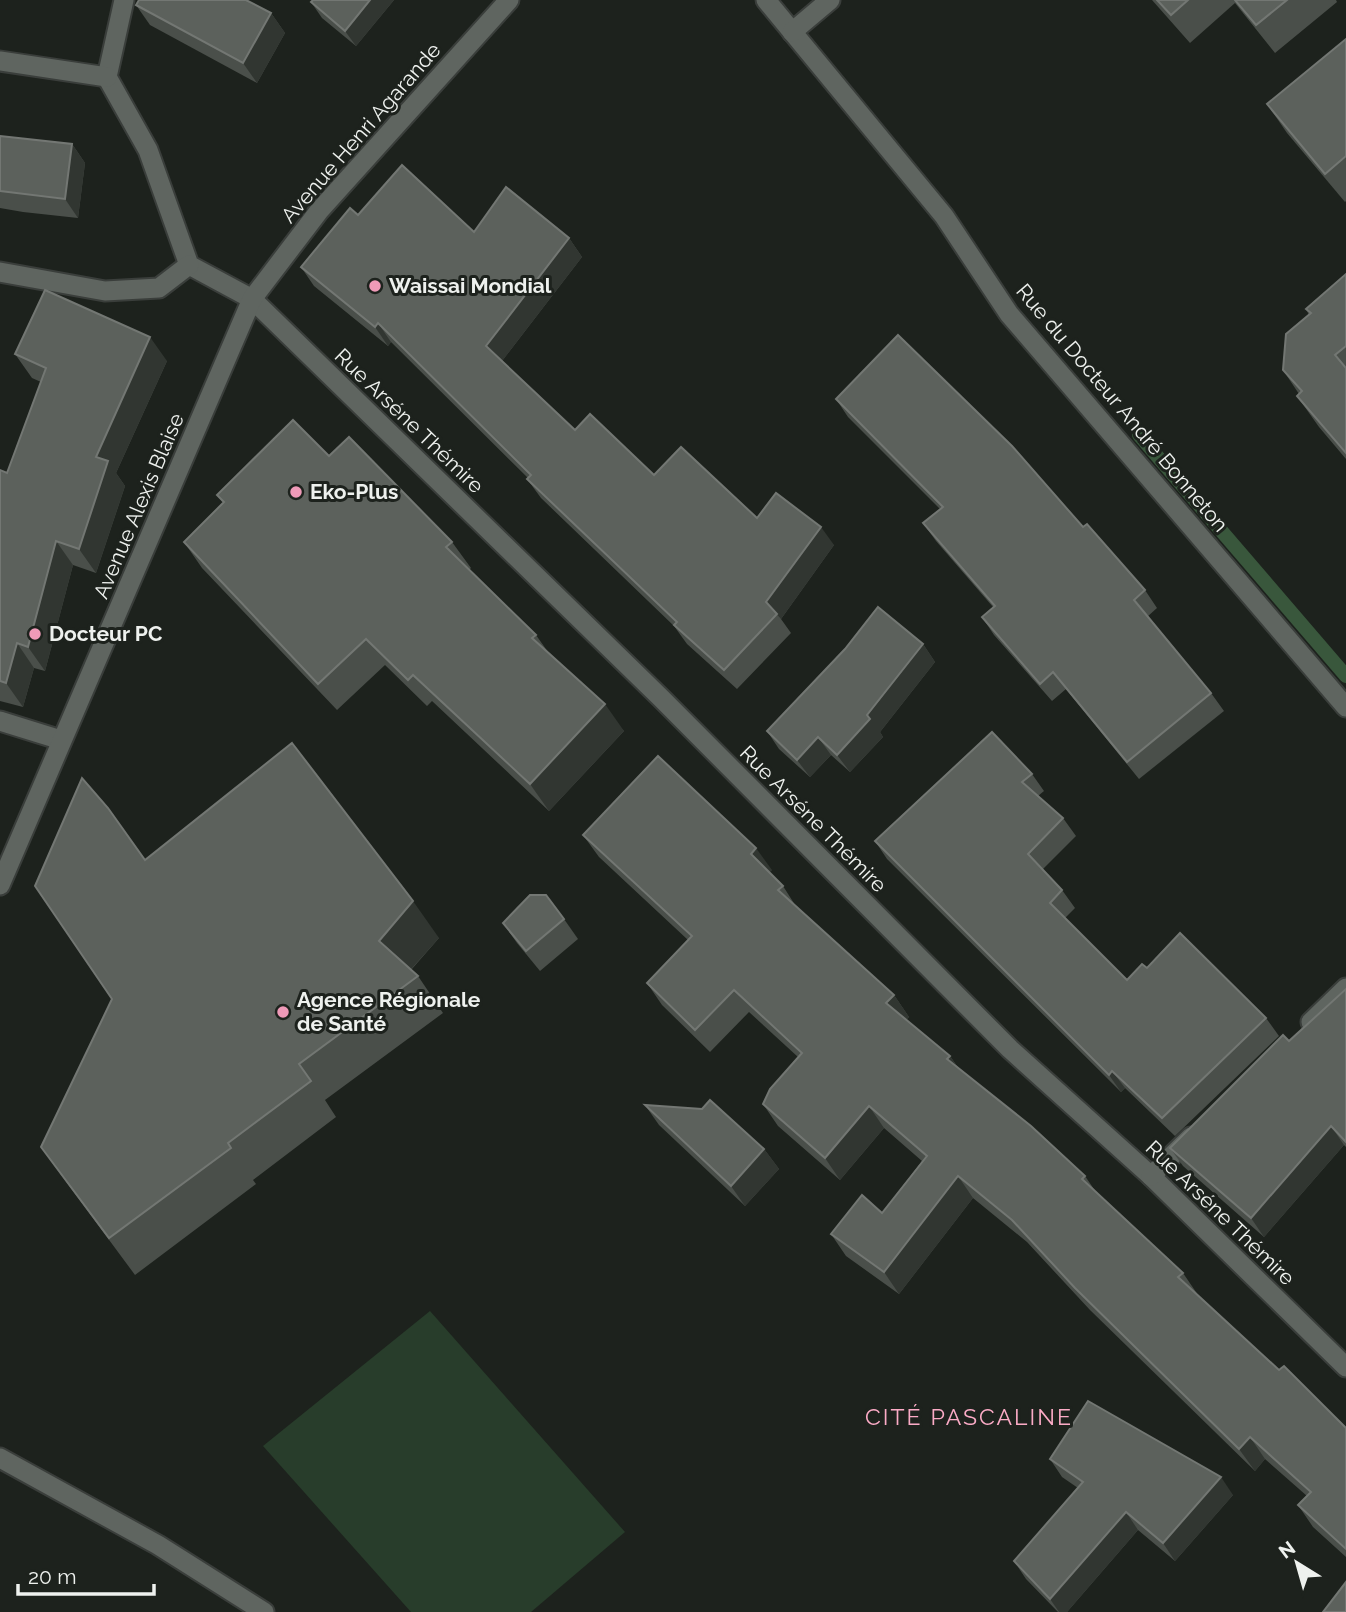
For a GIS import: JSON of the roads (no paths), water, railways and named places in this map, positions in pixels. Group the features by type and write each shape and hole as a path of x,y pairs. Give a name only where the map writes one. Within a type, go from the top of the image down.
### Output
{"street":[{"path":"0,272 105,291 159,288 189,265 148,150 107,77 124,0"},
{"name":"Avenue Henri Agarande","path":"252,299 319,211 509,0"},
{"name":"Rue du Docteur André Bonneton","path":"765,0 944,216 1009,314 1346,707"},
{"path":"792,32 830,0"},
{"path":"0,61 107,77"},
{"name":"Rue Arséne Thémire","path":"189,265 252,299 661,698 1010,1049 1151,1176 1346,1367"},
{"name":"Avenue Alexis Blaise","path":"0,885 252,299"},
{"path":"0,722 61,740"},
{"path":"1297,1035 1346,988"},
{"path":"1151,1176 1210,1120"},
{"path":"0,1458 148,1539 264,1612"}],"waterway":[{"path":"1139,435 1346,676"}],"place":[{"name":"Waissai Mondial","path":"375,286"},
{"name":"Eko-Plus","path":"296,492"},
{"name":"Docteur PC","path":"35,634"},
{"name":"Agence Régionale de Santé","path":"283,1012"}],"district":[{"name":"CITÉ PASCALINE","path":"969,1417"}]}
